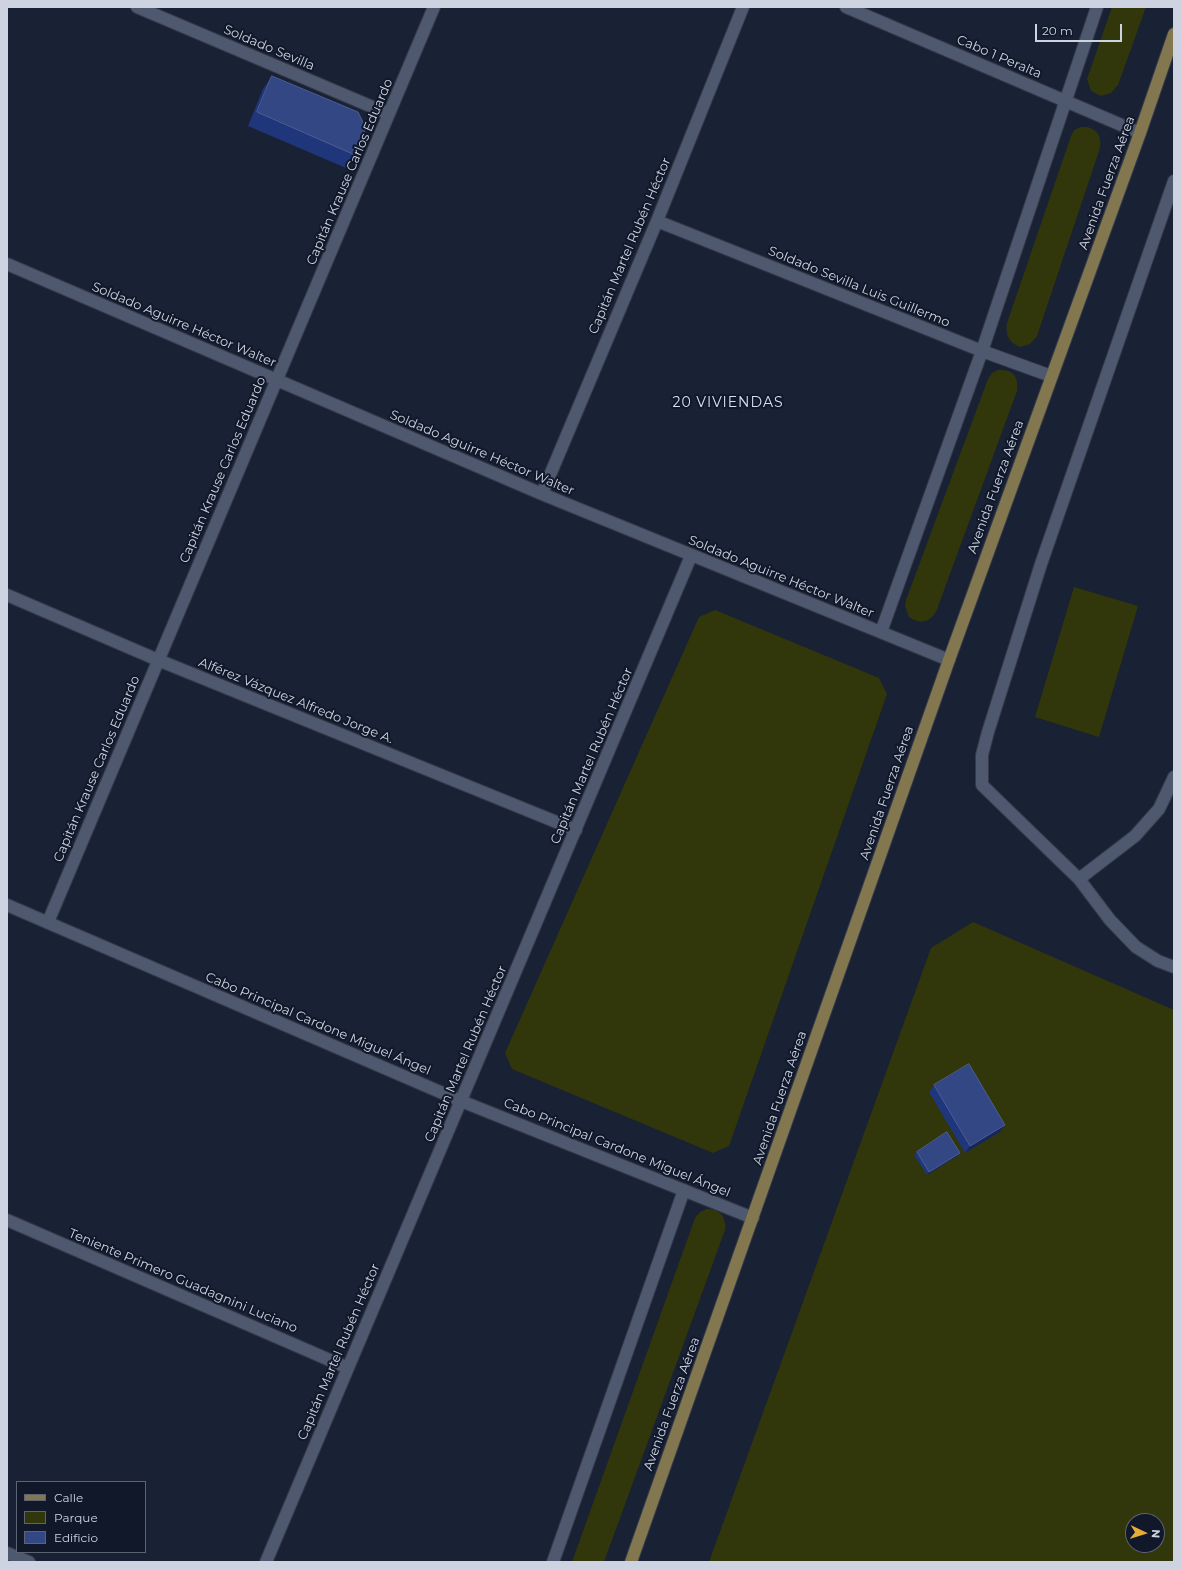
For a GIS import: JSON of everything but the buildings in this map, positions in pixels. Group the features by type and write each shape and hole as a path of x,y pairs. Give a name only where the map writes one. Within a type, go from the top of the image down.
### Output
{"main road":[{"name":"Avenida Fuerza Aérea","path":"631,1562 949,660 1140,133 1174,34"}],"street":[{"name":"Soldado Sevilla","path":"137,7 389,114"},
{"name":"Capitán Krause Carlos Eduardo","path":"48,922 434,7"},
{"name":"Capitán Martel Rubén Héctor","path":"542,494 657,221 743,7"},
{"name":"Cabo 1 Peralta","path":"846,7 1140,133"},
{"path":"881,632 982,351 1096,7"},
{"path":"1174,181 1169,212 1041,564 982,755 982,785 1079,879 1110,920 1136,947 1158,961 1174,967"},
{"name":"Soldado Sevilla Luis Guillermo","path":"657,221 982,351 1051,376"},
{"name":"Soldado Aguirre Héctor Walter","path":"7,264 542,494 949,660"},
{"name":"Capitán Martel Rubén Héctor","path":"266,1562 691,556"},
{"name":"Alférez Vázquez Alfredo Jorge A.","path":"7,596 158,660 576,830"},
{"path":"1079,879 1135,836 1159,810 1174,776"},
{"name":"Cabo Principal Cardone Miguel Ángel","path":"7,906 48,922 461,1101 753,1218"},
{"path":"553,1562 684,1190"},
{"name":"Teniente Primero Guadagnini Luciano","path":"7,1220 348,1368"},
{"path":"7,1553 29,1562"}],"green space":[{"path":"1112,7 1146,7 1118,85 1111,93 1101,96 1091,91 1087,79"},
{"path":"1081,127 1090,128 1099,135 1100,148 1037,336 1030,344 1020,347 1013,343 1007,335 1007,323 1071,136 1074,130"},
{"path":"998,370 1008,371 1014,374 1017,381 1017,391 936,612 927,620 916,621 909,617 905,606 906,600 988,379 992,373"},
{"path":"1074,587 1138,606 1099,737 1035,717"},
{"path":"715,610 879,678 887,694 729,1146 713,1153 512,1069 505,1053 699,617"},
{"path":"973,922 1174,1010 1174,1562 709,1562 931,948"},
{"path":"706,1209 715,1210 721,1214 725,1221 725,1230 604,1562 572,1562 695,1218 700,1212"}],"district":[{"name":"20 VIVIENDAS","path":"728,403"}]}
